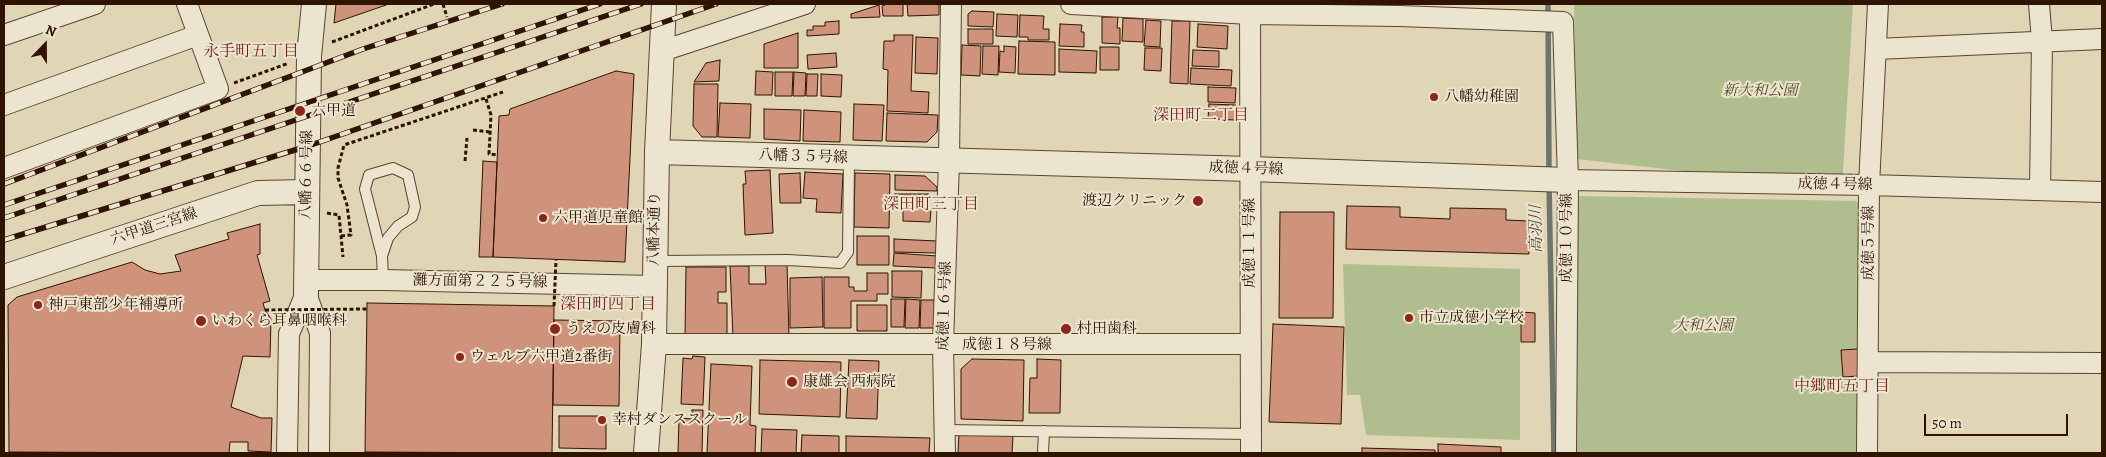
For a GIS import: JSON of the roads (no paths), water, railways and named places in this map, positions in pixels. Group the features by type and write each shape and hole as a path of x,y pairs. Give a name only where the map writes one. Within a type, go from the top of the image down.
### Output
{"street":[{"path":"4,35 95,4"},
{"path":"4,168 218,89 187,4"},
{"name":"八幡６６号線","path":"314,4 317,50 306,192 306,286 320,334 318,453"},
{"name":"八幡本通り","path":"646,453 654,344 657,152 664,4"},
{"path":"662,51 805,4"},
{"name":"成徳１６号線","path":"945,453 943,345 950,160 951,4"},
{"path":"1072,4 1250,9 1399,10 1535,21 1562,16"},
{"name":"成徳５号線","path":"1867,453 1869,185 1878,4"},
{"path":"2039,4 2042,41 2040,190"},
{"name":"成徳１１号線","path":"1250,9 1251,444"},
{"name":"成徳１０号線","path":"1562,16 1556,180 1566,453"},
{"path":"4,105 198,35"},
{"path":"1876,49 2102,39"},
{"name":"八幡３５号線","path":"657,152 950,160"},
{"name":"成徳４号線","path":"950,160 1556,180 1869,185 2102,192"},
{"name":"六甲道三宮線","path":"4,277 258,193 306,192"},
{"name":"灘方面第２２５号線","path":"306,286 383,280 654,286"},
{"name":"八幡６６号線","path":"287,453 289,334 306,286"},
{"name":"成徳１８号線","path":"654,344 1251,344"},
{"path":"1868,362 2102,363"}],"lane":[{"path":"655,260 788,260 840,263 848,252 850,158"},
{"path":"382,256 388,238 398,226 412,218 415,207 408,175 393,168 369,175 365,189 382,256 383,280"},
{"path":"944,430 1044,431 1251,444"},
{"path":"1043,453 1044,431"}],"waterway":[{"name":"高羽川","path":"1548,4 1549,174"},
{"name":"高羽川","path":"1549,183 1554,453"}],"railway":[{"path":"4,184 363,49 502,4"},
{"path":"4,205 600,4"},
{"path":"4,218 641,4"},
{"path":"4,240 311,145 716,4"}],"place":[{"name":"八幡幼稚園","path":"1434,97"},
{"name":"六甲道","path":"300,111"},
{"name":"渡辺クリニック","path":"1198,201"},
{"name":"六甲道児童館","path":"543,218"},
{"name":"神戸東部少年補導所","path":"38,305"},
{"name":"市立成徳小学校","path":"1409,318"},
{"name":"いわくら耳鼻咽喉科","path":"201,321"},
{"name":"うえの皮膚科","path":"555,329"},
{"name":"村田歯科","path":"1066,329"},
{"name":"ウェルブ六甲道2番街","path":"460,357"},
{"name":"康雄会 西病院","path":"792,382"},
{"name":"幸村ダンススクール","path":"602,420"}],"district":[{"name":"永手町五丁目","path":"251,52"},
{"name":"深田町二丁目","path":"1201,116"},
{"name":"深田町三丁目","path":"931,205"},
{"name":"深田町四丁目","path":"608,305"},
{"name":"中郷町五丁目","path":"1842,387"}],"park label":[{"name":"新大和公園","path":"1760,91"},
{"name":"大和公園","path":"1703,326"}]}
